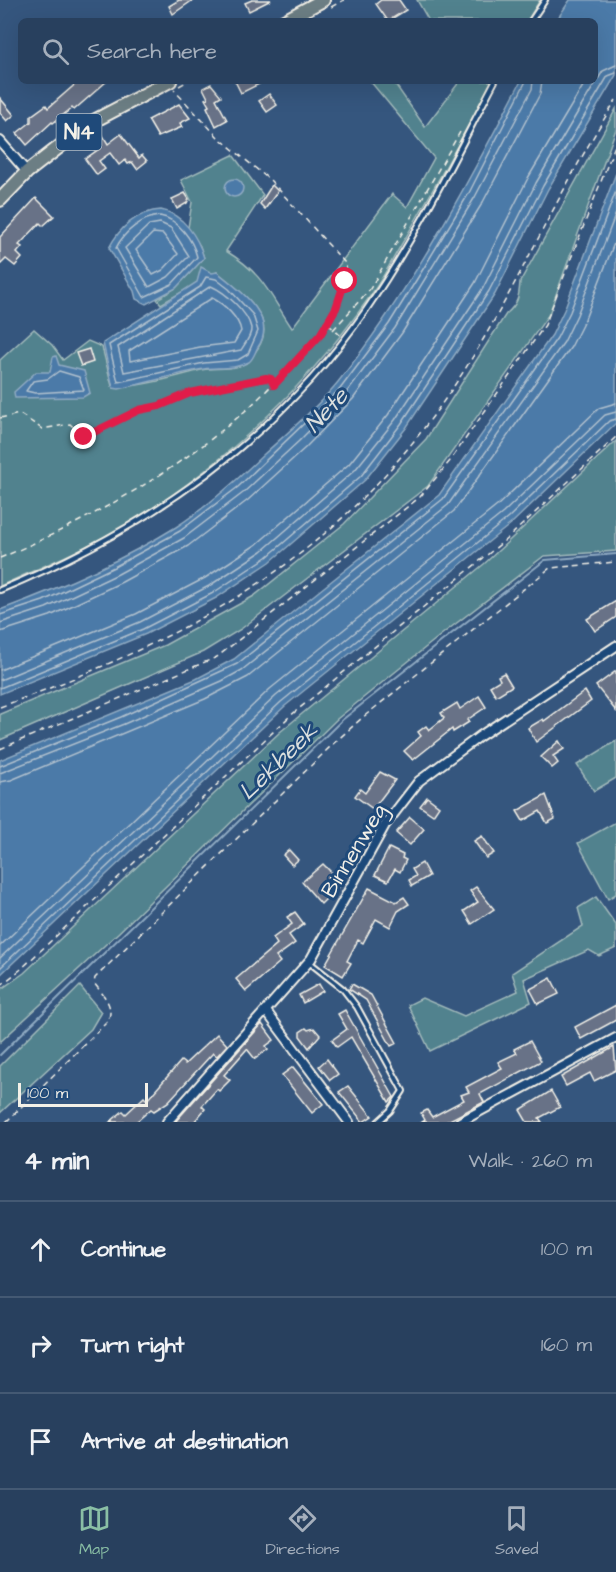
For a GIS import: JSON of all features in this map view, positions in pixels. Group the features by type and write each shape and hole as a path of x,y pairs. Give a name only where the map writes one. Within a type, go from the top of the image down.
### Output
{"main road":[{"path":"290,18 323,0"},
{"name":"N14","path":"0,200 27,172 90,123 172,85"}],"street":[{"path":"0,141 27,172"},
{"name":"Binnenweg","path":"166,1122 309,962 385,825 419,781 480,736 616,646"},
{"path":"266,1011 349,1122"},
{"path":"460,1122 616,1038"}],"lane":[{"path":"533,18 545,0"},
{"path":"0,590 74,557 169,503 268,424 365,312 431,207 493,84"},
{"path":"309,962 343,989 357,1007 403,1091 390,1111 378,1122"}],"path":[{"path":"0,558 80,521 175,465 274,385 281,375 306,353 327,323 345,281 346,264 271,181 218,137 172,85"},
{"path":"0,707 123,659 209,615 286,565 340,520 379,481 458,380 616,100"},
{"path":"0,749 216,657 426,491 521,362 545,325 616,143"},
{"path":"333,330 370,289 435,179"},
{"path":"327,323 344,338"},
{"path":"0,418 20,414 42,429 70,424 84,437 139,410 159,406 190,393 266,378 271,379 274,385"},
{"path":"0,986 28,963 290,716 509,537 616,437"},
{"path":"6,1122 107,1022 111,1012 109,1004 94,983 95,978 333,744 362,718 550,568 616,562"}],"green space":[{"path":"417,0 540,0 529,18 427,18"},
{"path":"372,84 395,84 425,127 458,84 490,84 428,198 371,295 321,360 294,390 236,445 205,470 122,527 71,554 0,586 0,360 34,329 52,345 63,360 88,341 102,347 112,386 121,386 243,364 258,348 263,337 260,315 253,305 245,295 217,272 161,304 157,299 176,288 204,258 200,246 188,228 192,202 181,180 233,155 263,195 226,251 258,277 292,328 392,194 407,207 434,158"},
{"path":"616,109 616,129 549,314 428,486 241,629 203,652 0,740 0,714 165,645 254,596 344,524 426,439 515,303 520,282"},
{"path":"616,441 616,551 544,556 441,635 337,719 119,932 0,1042 0,990 24,973 280,732 484,564"},
{"path":"616,741 616,778 594,791 577,765"},
{"path":"616,822 616,894 608,899 578,843"},
{"path":"596,897 616,925 616,948 599,956 589,950 524,979 531,1002 430,1051 408,1005 422,998 464,1016 518,991 512,973 583,926 578,908"},
{"path":"80,986 101,1012 91,1029 0,1113 0,1066"}],"water":[{"name":"Nete","path":"570,0 616,0 616,75 548,189 495,294 406,428 365,480 270,562 216,598 146,634 0,694 0,610 68,583 134,551 188,519 232,484 321,402 365,347 437,236 519,84 598,84 598,18 558,18"},
{"path":"616,173 616,423 512,523 285,706 0,975 0,760 196,679 234,659 439,495 552,335 564,310"},
{"path":"234,179 240,182 243,188 240,194 234,197 228,194 225,188 228,182"},
{"path":"161,210 183,221 198,242 204,258 176,288 146,304 136,299 134,291 109,248 130,222 137,217"},
{"path":"201,267 212,273 217,272 244,295 260,314 263,336 252,359 238,366 204,369 119,389 113,388 103,343 197,282"},
{"path":"56,356 59,365 84,371 90,393 83,397 15,398 14,392 36,372 50,372 53,357"}],"building":[{"path":"179,0 193,0 173,14 169,6"},
{"path":"252,0 271,0 249,11 245,3"},
{"path":"381,0 399,0 406,10 393,18 386,18 376,4"},
{"path":"76,84 104,84 74,110 72,108 52,122 27,145 17,133 31,122 31,116 46,105 48,108"},
{"path":"211,84 221,96 216,99 227,120 216,126 207,107 209,106 205,99 208,98 203,88"},
{"path":"236,84 259,84 241,93"},
{"path":"269,94 277,105 267,112 259,101"},
{"path":"0,98 14,115 7,121 0,113"},
{"path":"179,104 190,118 180,123 182,127 158,137 148,120"},
{"path":"102,134 108,144 121,134 139,158 142,155 147,161 137,169 132,162 128,164 125,160 119,165 110,153 99,161 105,169 97,175 85,159 99,149 93,141"},
{"path":"272,185 278,191 265,209 260,204"},
{"path":"185,193 189,199 187,203 177,209 172,199"},
{"path":"36,198 54,216 43,226 40,223 19,245 22,247 17,253 22,258 15,266 6,259 0,265 0,237"},
{"path":"89,349 93,362 81,366 76,353"},
{"path":"616,601 616,617 595,631 587,619"},
{"path":"616,671 616,711 596,686"},
{"path":"504,673 512,686 496,696 490,686 500,680 498,676"},
{"path":"585,691 591,701 536,742 528,728 543,719 544,721"},
{"path":"479,696 486,707 467,720 469,722 453,732 452,729 413,760 404,751 421,736 418,732 426,726 429,730 444,718 441,713 457,703 460,709"},
{"path":"559,741 564,749 553,756 558,763 552,768 541,757"},
{"path":"380,772 395,780 373,809 355,796 360,789 365,793"},
{"path":"546,795 555,819 547,823 540,811 523,821 517,811"},
{"path":"427,797 439,806 433,815 420,806"},
{"path":"410,817 424,829 410,845 396,833"},
{"path":"482,836 494,853 486,858 474,841"},
{"path":"389,848 403,855 402,858 406,860 400,872 395,869 388,881 375,875"},
{"path":"289,850 298,860 292,865 283,855"},
{"path":"422,863 429,876 412,886 409,880 416,876 412,869"},
{"path":"323,864 342,883 321,904 302,882"},
{"path":"476,887 494,909 472,924 464,911 478,902 470,891"},
{"path":"369,888 396,902 404,897 409,904 398,911 390,927 376,919 363,943 358,940 347,961 351,963 343,976 325,965"},
{"path":"295,912 304,924 289,935 295,943 276,957 280,962 246,991 236,979 277,944 273,938 292,924 287,917"},
{"path":"551,978 559,994 538,1004 530,989"},
{"path":"319,984 323,991 303,1003 299,995"},
{"path":"352,984 371,995 397,1043 391,1046 366,1000 349,989"},
{"path":"616,1005 616,1020 581,1039 575,1027"},
{"path":"345,1010 394,1097 389,1102 351,1037 337,1047 332,1040 347,1029 338,1014"},
{"path":"262,1024 274,1040 266,1046 268,1049 255,1059 247,1049 224,1075 230,1080 219,1091 217,1089 202,1106 205,1109 194,1122 175,1122"},
{"path":"306,1028 308,1030 314,1028 320,1035 309,1048 300,1036 300,1032"},
{"path":"217,1034 227,1045 217,1056 213,1053 168,1102 154,1111 151,1109 136,1122 110,1122 123,1111 126,1114 144,1097 147,1100 181,1061 185,1064"},
{"path":"530,1041 541,1061 480,1094 484,1102 446,1122 422,1122 425,1120 421,1113 427,1110 432,1117 464,1100 461,1095 469,1092 466,1087 502,1068 498,1062 517,1053 514,1049"},
{"path":"614,1047 616,1070 594,1081 590,1073 566,1086 561,1077"},
{"path":"327,1059 338,1074 330,1080 319,1066"},
{"path":"293,1067 323,1104 312,1113 282,1075"},
{"path":"348,1086 372,1116 363,1122 339,1092"},
{"path":"551,1091 560,1107 539,1118 542,1122 527,1122 520,1110"}],"waterway":[{"name":"Lekbeek","path":"0,1055 342,720 545,560 616,554"}],"route":[{"path":"84,437 139,410 159,406 190,393 266,378 271,379 274,385 281,375 306,353 320,335 336,308 345,281"}]}
